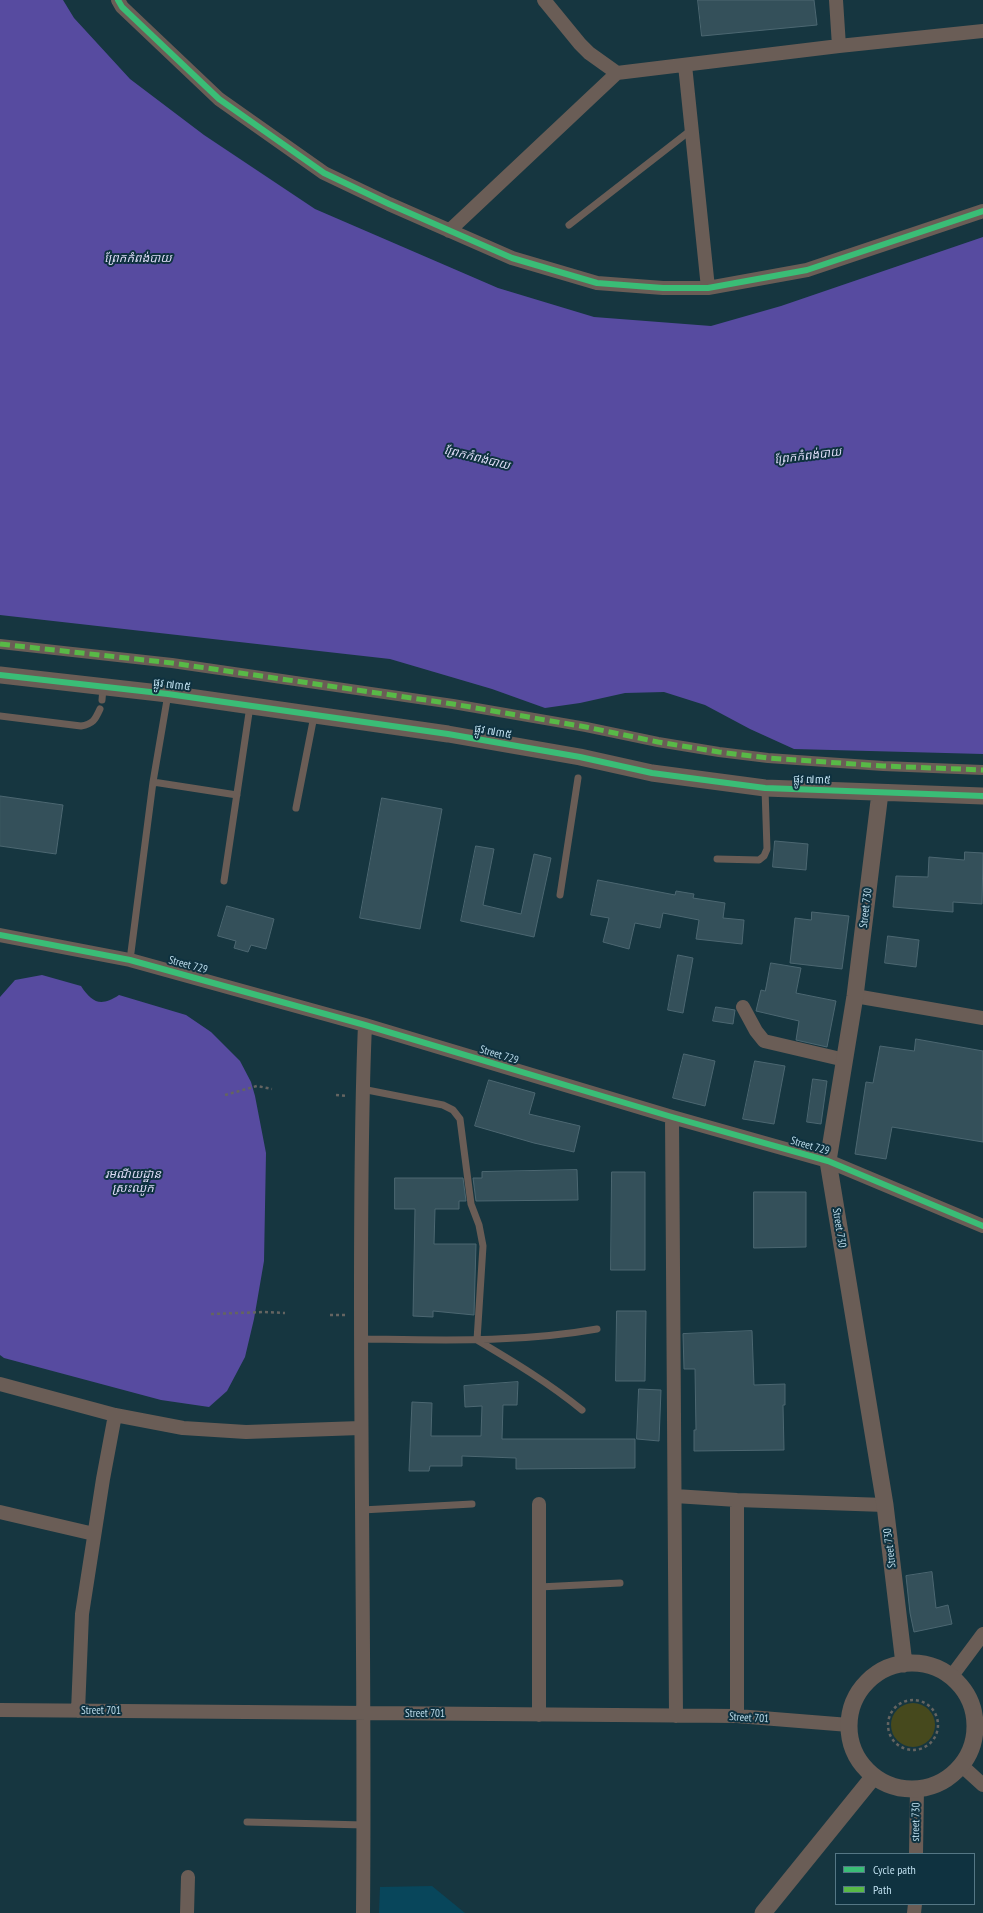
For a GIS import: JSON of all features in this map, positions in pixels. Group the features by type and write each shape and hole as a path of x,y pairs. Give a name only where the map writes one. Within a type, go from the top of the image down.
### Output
{"street":[{"path":"118,0 122,7 219,99 324,173 449,231 512,258 597,283 663,288 708,288 807,270 983,211"},
{"path":"544,0 580,44 617,73"},
{"path":"836,0 840,46"},
{"path":"449,231 617,73 840,46 983,31"},
{"path":"685,65 708,288"},
{"path":"0,644 172,663 453,704 726,753 768,758 868,765 983,770"},
{"name":"ផ្លូវ ៧៣៥","path":"0,675 103,694 168,694 448,734 580,761 765,788 983,796"},
{"name":"Street 730","path":"880,793 846,1060 828,1161 885,1505 904,1664"},
{"name":"Street 729","path":"0,935 130,960 365,1025 672,1117 828,1161 983,1226"},
{"path":"855,996 983,1018"},
{"path":"743,1007 756,1031 764,1040 846,1060"},
{"path":"363,1913 364,1714 360,1428 362,1089 365,1025"},
{"path":"672,1117 676,1716"},
{"path":"0,1384 115,1415 183,1428 246,1432 360,1428"},
{"path":"78,1711 82,1614 94,1534 115,1415"},
{"path":"675,1496 737,1500 885,1505"},
{"path":"737,1500 737,1716"},
{"path":"538,1504 539,1715"},
{"path":"0,1512 94,1534"},
{"path":"951,1676 983,1634"},
{"path":"904,1664 926,1665 942,1670 951,1676 962,1687 971,1703 979,1726 972,1747 961,1765 948,1778 939,1783 917,1789 896,1787 874,1776 866,1769 856,1755 851,1741 849,1725 854,1702 867,1683 880,1672 904,1664"},
{"name":"Street 701","path":"0,1710 737,1716 849,1725"},
{"path":"961,1765 983,1785"},
{"path":"763,1913 874,1776"},
{"name":"street 730","path":"916,1853 917,1789"},
{"path":"187,1913 188,1877"}],"lane":[{"path":"569,225 691,130"},
{"path":"130,960 153,782 168,694"},
{"path":"224,881 250,706"},
{"path":"0,716 82,726 90,724 95,720 100,709"},
{"path":"296,808 314,716"},
{"path":"560,895 578,778"},
{"path":"153,782 237,795"},
{"path":"717,858 759,860 764,856 767,850 765,788"},
{"path":"362,1089 443,1105 453,1110 460,1119 471,1204 479,1225 483,1246 477,1340"},
{"path":"361,1338 477,1340 549,1336 597,1329"},
{"path":"477,1340 553,1386 582,1410"},
{"path":"362,1510 472,1504"},
{"path":"539,1587 620,1583"},
{"path":"247,1822 364,1824"}],"path":[{"path":"225,1095 257,1086 272,1089"},
{"path":"211,1314 264,1312 285,1313"},
{"path":"911,1701 921,1702 930,1707 935,1713 938,1724 936,1734 932,1741 926,1746 915,1750 906,1749 898,1745 893,1739 889,1728 890,1720 895,1709 900,1705 911,1701"}],"shaded area":[{"path":"432,1886 465,1913 379,1913 380,1887"}],"green space":[{"path":"913,1703 925,1707 931,1713 935,1725 931,1737 925,1743 913,1747 901,1743 895,1737 891,1725 895,1713 901,1707"}],"water":[{"name":"ព្រែកកំពង់បាយ","path":"0,0 63,0 74,18 130,79 204,135 315,209 498,288 594,317 711,326 781,306 983,237 983,754 794,749 750,729 705,705 664,692 625,693 580,703 545,708 492,689 390,659 0,615"},
{"name":"រមណីយដ្ឋាន ស្រះឈូក","path":"42,975 81,986 89,996 97,1001 107,1001 119,995 186,1015 211,1032 240,1061 251,1082 266,1153 264,1261 254,1319 245,1357 227,1391 209,1407 161,1400 4,1358 0,1355 0,997 15,980"}],"building":[{"path":"698,0 814,0 817,25 702,36"},
{"path":"0,796 63,805 56,854 0,846"},
{"path":"382,798 442,809 420,929 360,918"},
{"path":"775,841 808,844 806,870 773,867"},
{"path":"476,846 494,849 483,905 521,914 534,854 551,858 534,937 461,921"},
{"path":"965,852 983,853 982,904 953,902 953,912 893,907 896,876 928,877 929,857 964,860"},
{"path":"598,880 675,895 676,891 694,894 693,898 725,903 723,918 744,920 742,944 696,939 699,920 663,913 660,928 635,923 629,949 603,942 609,918 591,915"},
{"path":"227,906 274,919 266,949 251,945 248,952 234,948 236,941 218,936"},
{"path":"812,912 849,916 842,969 790,963 795,918 811,920"},
{"path":"888,936 919,940 916,967 885,963"},
{"path":"678,955 693,958 683,1013 668,1010"},
{"path":"771,963 801,968 796,993 836,1001 827,1047 796,1040 799,1021 756,1011 761,990 765,991"},
{"path":"716,1007 735,1010 733,1024 713,1021"},
{"path":"916,1039 983,1051 983,1142 892,1127 886,1159 855,1154 866,1082 873,1083 880,1046 914,1051"},
{"path":"684,1054 715,1061 705,1106 673,1098"},
{"path":"755,1061 785,1066 774,1124 743,1119"},
{"path":"813,1079 827,1081 821,1124 807,1122"},
{"path":"489,1080 535,1093 529,1114 580,1126 574,1152 534,1143 475,1126"},
{"path":"577,1170 578,1200 476,1201 473,1178 482,1178 482,1172"},
{"path":"612,1172 645,1172 645,1270 611,1270"},
{"path":"395,1178 463,1178 466,1201 459,1201 459,1209 435,1209 434,1244 476,1244 474,1315 433,1311 433,1317 413,1316 415,1209 395,1209"},
{"path":"754,1192 806,1192 806,1247 754,1248"},
{"path":"617,1311 646,1311 645,1381 616,1381"},
{"path":"752,1331 754,1385 785,1384 785,1405 783,1405 784,1450 694,1451 694,1430 696,1430 695,1369 684,1369 683,1334"},
{"path":"518,1382 517,1405 503,1405 502,1439 635,1439 635,1468 516,1469 516,1458 462,1456 462,1466 430,1466 429,1471 409,1471 412,1402 432,1403 431,1436 481,1436 482,1406 465,1407 464,1386"},
{"path":"639,1389 661,1390 659,1441 637,1439"},
{"path":"932,1572 936,1608 948,1605 952,1624 914,1632 910,1613 906,1576"}],"marked path":[{"path":"0,644 172,663 453,704 719,752 768,758 883,766 983,770"}],"cycle path":[{"path":"118,0 122,7 219,99 324,173 389,204 512,258 597,283 663,288 708,288 807,270 983,211"},
{"path":"0,675 168,694 448,734 580,757 652,773 765,788 983,796"},
{"path":"0,935 130,960 365,1025 672,1117 828,1161 983,1226"}]}
